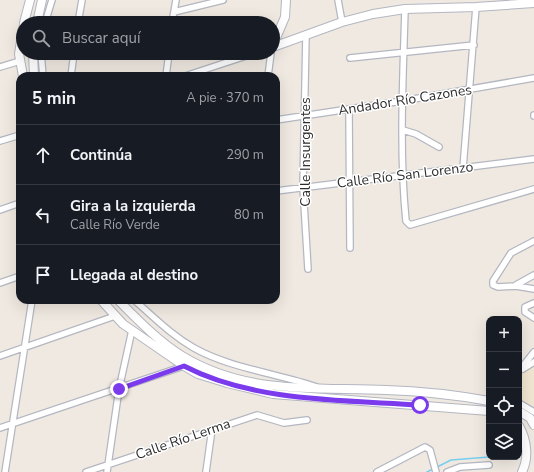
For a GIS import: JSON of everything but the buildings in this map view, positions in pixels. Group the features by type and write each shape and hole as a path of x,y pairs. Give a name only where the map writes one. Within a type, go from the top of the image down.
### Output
{"main road":[{"path":"26,16 30,0"},
{"path":"38,16 42,0"},
{"path":"280,29 285,17 286,0"},
{"path":"280,44 342,22 373,14 405,9 476,7 534,3"},
{"path":"33,60 34,72"},
{"path":"20,61 22,72"},
{"path":"104,304 115,316 132,330 184,366 198,374 228,383 273,394 486,411"},
{"path":"122,304 171,349 205,368 254,384 277,387 388,390 486,401"},
{"path":"453,407 454,396"},
{"path":"522,413 530,418 534,425"},
{"path":"522,434 526,445 526,464 522,472"}],"street":[{"path":"46,16 52,0"},
{"path":"79,16 82,0"},
{"path":"173,16 176,0"},
{"path":"174,12 223,0"},
{"path":"338,0 342,22"},
{"path":"462,168 468,90 474,45 476,7"},
{"path":"405,9 402,130 406,221 410,225 534,189"},
{"name":"Calle Insurgentes","path":"306,35 303,187 308,269"},
{"path":"350,58 404,51 474,45"},
{"path":"42,60 43,72"},
{"path":"72,72 73,60"},
{"path":"167,72 168,60"},
{"path":"200,72 235,60"},
{"path":"269,72 270,60"},
{"path":"0,67 20,61"},
{"name":"Andador Río Cazones","path":"280,119 402,102 534,78"},
{"path":"349,109 351,181 350,248"},
{"path":"402,130 416,134 439,147"},
{"path":"0,141 16,136"},
{"name":"Calle Río San Lorenzo","path":"280,190 534,159"},
{"path":"0,210 16,205"},
{"path":"534,241 511,253 493,281 493,285 498,287 516,286 534,289"},
{"path":"516,286 534,275"},
{"path":"0,283 16,277"},
{"path":"534,303 525,307 525,312 534,318"},
{"path":"5,472 31,304"},
{"path":"138,304 170,332 195,348 246,367 292,378 321,388"},
{"path":"0,356 115,316"},
{"path":"106,472 119,389 132,330"},
{"path":"522,367 534,352"},
{"path":"522,369 534,362"},
{"path":"0,428 184,366"},
{"path":"522,405 534,412"},
{"name":"Calle Río Lerma","path":"86,472 256,415 284,423 307,420"},
{"path":"206,472 212,429"},
{"path":"377,472 428,448 436,472"},
{"path":"447,472 460,468 488,466"}],"shaded area":[{"path":"534,364 534,409 522,403 522,372"}],"waterway":[{"path":"437,467 451,460 486,457"},
{"path":"427,472 433,469"}],"route":[{"path":"119,389 184,366 198,374 253,390 273,394 420,405"}]}
